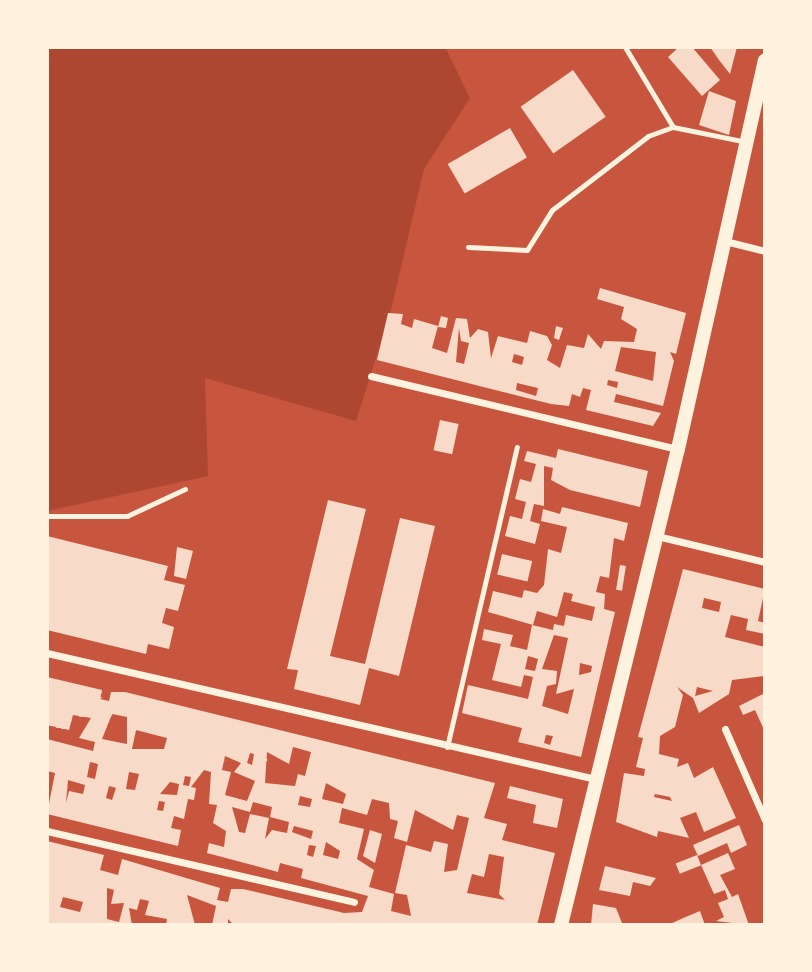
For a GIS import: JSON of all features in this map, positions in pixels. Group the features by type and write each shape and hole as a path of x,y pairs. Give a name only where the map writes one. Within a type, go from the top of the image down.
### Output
{"main road":[{"path":"561,925 678,449 765,61"}],"street":[{"path":"724,241 765,251"},
{"path":"371,376 678,449"},
{"path":"657,535 765,562"},
{"path":"47,653 447,747 596,779"},
{"path":"725,729 765,820"},
{"path":"47,831 354,902"}],"lane":[{"path":"625,47 674,127"},
{"path":"468,247 527,250 552,210 648,136 674,127 747,142"},
{"path":"447,747 517,447"},
{"path":"47,516 127,516 185,489"}],"shaded area":[{"path":"47,47 445,47 470,98 424,169 391,310 356,421 205,378 208,476 47,511"}],"building":[{"path":"679,47 692,47 720,80 702,96 668,57"},
{"path":"710,47 737,47 730,74 719,60"},
{"path":"573,70 606,117 553,153 521,107"},
{"path":"709,91 736,101 729,135 699,125"},
{"path":"510,128 527,157 465,193 448,164"},
{"path":"600,288 686,313 676,354 670,352 674,361 663,406 616,394 614,402 661,413 653,426 586,410 591,390 583,388 580,397 572,394 569,406 551,404 377,360 388,313 403,314 401,324 412,328 414,319 438,326 432,348 447,353 456,318 467,319 470,338 478,329 488,332 491,358 498,336 527,343 530,331 547,336 552,345 547,360 560,368 567,345 584,348 588,334 601,349 604,341 634,342 637,329 621,319 624,307 597,299","holes":["459,328 461,341 469,343 464,364 456,362","621,347 656,352 653,381 615,371","514,354 524,357 522,365 512,362","608,380 618,382 617,388 607,385","517,383 538,388 536,396 516,390"]},
{"path":"441,316 448,318 446,328 438,327"},
{"path":"556,326 563,328 559,340 554,338"},
{"path":"440,420 459,424 452,454 434,450"},
{"path":"558,449 648,471 640,507 570,490 551,480 553,468 544,466 544,506 534,504 530,521 540,524 535,544 505,536 510,516 522,519 526,502 515,499 520,479 531,482 536,464 524,461 527,451 556,458"},
{"path":"328,500 366,509 330,656 365,664 400,518 435,526 399,676 369,668 360,705 294,689 298,670 287,669"},
{"path":"562,507 628,523 624,541 614,538 609,578 600,576 596,592 605,594 604,609 615,612 581,757 518,742 522,728 462,713 468,685 528,699 533,677 524,675 521,687 492,680 501,644 482,640 484,629 513,635 510,646 527,650 532,625 553,630 554,624 564,626 566,615 592,621 595,607 571,601 573,594 564,592 557,617 537,611 533,625 488,612 493,591 522,598 524,590 537,593 544,585 548,549 561,553 567,527 541,521 543,509 560,514","holes":["554,635 568,638 556,694 574,689 568,714 542,706 547,686 556,684 557,671 542,669","528,656 538,659 535,671 525,669","580,663 592,666 591,672 579,675","546,735 553,736 550,745 544,743"]},
{"path":"47,536 168,566 164,580 185,585 178,611 166,608 162,623 174,627 169,649 148,644 146,654 47,630"},
{"path":"177,547 193,551 186,579 174,576"},
{"path":"502,554 532,561 527,581 497,574"},
{"path":"620,565 626,566 622,591 616,590"},
{"path":"683,569 765,589 758,621 765,623 765,634 746,630 748,619 731,615 725,637 765,647 765,676 732,680 729,694 699,713 693,698 677,687 683,695 675,727 660,736 659,754 679,759 677,767 688,763 694,778 713,767 736,818 704,832 696,812 680,818 689,838 658,831 657,837 616,822 624,773 644,776 645,769 636,767 643,738 638,737","holes":["704,598 721,602 719,612 702,608","697,687 713,691 695,696","655,794 670,797 672,801 654,797"]},
{"path":"47,677 102,690 100,699 109,701 111,692 125,692 495,783 484,818 507,824 502,840 555,853 537,925 234,925 228,919 228,925 212,925 216,906 187,895 195,925 166,925 167,919 145,915 149,901 140,899 137,910 129,908 132,925 47,925 47,841 104,855 100,870 118,875 122,859 220,888 217,900 228,902 231,889 243,889 344,913 362,912 368,896 301,878 303,869 280,863 278,872 207,853 209,843 224,847 226,831 213,823 217,805 209,804 211,772 204,770 191,787 196,788 194,800 188,799 184,819 174,816 171,828 181,830 178,846 47,814 55,773 47,771 47,739 93,751 95,742 79,738 91,718 73,715 69,730 47,725","holes":["112,714 127,717 127,744 102,739","136,730 167,738 164,749 132,749","293,747 311,752 305,776 298,774 295,786 265,783 267,752 289,764","250,753 254,754 252,765 247,763","225,756 241,763 234,772 255,781 247,801 225,795 231,772 222,770","90,762 98,764 95,779 87,777","129,772 139,774 135,790 126,789","185,776 191,777 189,786 183,785","68,780 85,785 83,794 69,791 66,803","170,782 179,784 177,795 160,794","326,783 346,794 343,804 322,799","109,786 116,788 112,800 106,798","300,796 312,799 310,807 298,805","372,799 389,803 390,819 398,821 394,838 407,842 415,810 453,830 457,815 469,818 457,870 444,872 448,844 434,841 431,852 406,845 395,893 407,895 411,916 391,911 394,894 369,887 374,870 357,859 364,829 339,823 342,808 367,815","159,801 165,802 163,811 157,810","253,802 272,807 270,817 289,822 287,833 272,830 265,839 269,818 250,814 245,833 239,832 232,807 250,812","294,826 313,831 311,839 292,832","326,842 340,851 338,859 323,855","309,845 316,846 313,857 307,855","489,854 504,857 499,894 505,900 467,893 472,874 484,877","107,888 114,890 111,904 124,903 119,922 107,919","63,897 83,902 80,912 60,907"]},
{"path":"765,693 765,732 755,710 743,715 739,706"},
{"path":"510,786 563,799 557,828 533,823 536,805 507,798"},
{"path":"739,825 747,845 731,853 727,843 698,856 693,845"},
{"path":"370,830 382,834 375,863 363,856"},
{"path":"728,853 735,869 720,875 732,897 738,894 749,925 716,921 724,917 718,903 728,899 725,890 714,894 701,865"},
{"path":"697,855 701,865 680,874 676,864"},
{"path":"605,866 656,878 650,886 633,882 630,896 599,890"},
{"path":"593,904 616,908 622,923 591,925"},
{"path":"700,911 705,925 668,925 681,919"}]}
